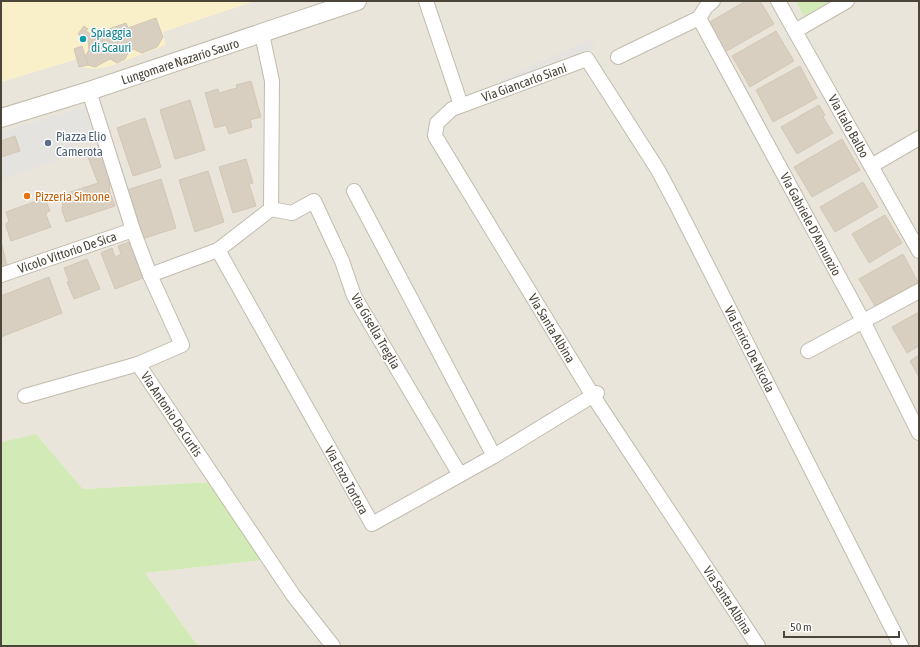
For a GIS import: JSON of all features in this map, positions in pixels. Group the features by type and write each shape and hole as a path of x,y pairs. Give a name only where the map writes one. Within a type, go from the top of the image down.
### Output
{"street":[{"name":"Lungomare Nazario Sauro","path":"1,118 89,91 357,1"},
{"path":"426,1 461,105"},
{"path":"618,58 699,18 706,7 713,1"},
{"name":"Via Italo Balbo","path":"778,1 919,251"},
{"path":"795,31 847,1"},
{"name":"Via Gabriele D'Annunzio","path":"699,18 863,321 919,432"},
{"path":"150,275 218,250 271,209 272,81 262,34"},
{"name":"Via Giancarlo Siani","path":"461,105 587,59"},
{"name":"Via Enrico De Nicola","path":"587,59 658,170 676,202 901,646"},
{"name":"Via Antonio De Curtis","path":"89,91 133,230 150,275 182,345 138,364 293,595 333,646"},
{"name":"Via Santa Albina","path":"461,105 452,109 437,123 435,136 595,394 758,646"},
{"path":"871,166 919,138"},
{"path":"354,191 494,456"},
{"name":"Via Gisella Treglia","path":"271,209 292,213 314,201 342,261 354,296 460,475"},
{"name":"Vicolo Vittorio De Sica","path":"1,275 133,230"},
{"name":"Via Enzo Tortora","path":"218,250 372,524 494,456 595,394"},
{"path":"808,351 919,291"},
{"path":"25,396 138,364"}],"shaded area":[{"path":"254,1 919,1 919,646 198,646 145,573 264,560 211,482 83,489 36,434 1,442 1,82 77,59 166,45 162,32"},
{"path":"591,39 596,48 504,90 500,80"},
{"name":"Piazza Elio Camerota","path":"84,107 94,137 74,145 78,154 1,179 1,157 20,151 15,137 1,141 1,132"}],"green space":[{"path":"796,1 831,1 804,16"},
{"path":"36,434 83,489 211,482 264,560 145,573 198,646 1,646 1,442"}],"sand":[{"name":"Spiaggia di Scauri","path":"1,1 254,1 163,32 166,45 111,66 95,69 79,67 77,59 1,82"}],"building":[{"path":"746,1 760,1 774,24 725,52 708,23"},
{"path":"156,18 163,37 157,47 142,53 133,49 129,51 125,59 117,63 110,59 95,67 88,65 85,57 89,50 88,40 78,34 84,26 88,29 86,31 92,35 126,23 128,28"},
{"path":"776,31 794,61 750,87 732,56"},
{"path":"82,46 88,65 79,67 74,49"},
{"path":"800,66 817,98 773,122 756,90"},
{"path":"251,81 261,117 250,120 252,127 229,134 226,125 215,128 205,93 218,89 219,93 237,88 236,85"},
{"path":"190,100 205,150 175,159 160,110"},
{"path":"819,105 825,115 823,117 833,133 797,154 781,127"},
{"path":"145,118 161,167 133,176 117,128"},
{"path":"15,136 20,151 1,157 1,141"},
{"path":"842,139 860,170 812,197 794,167"},
{"path":"100,150 111,180 109,190 115,206 66,222 62,210 63,202 61,195 98,183 87,154"},
{"path":"246,159 253,183 249,184 256,206 233,213 219,167"},
{"path":"208,171 224,222 195,232 179,180"},
{"path":"161,179 176,228 142,239 127,190"},
{"path":"863,182 878,207 835,232 820,207"},
{"path":"45,198 50,211 47,212 46,215 51,227 11,241 6,226 9,221 6,212"},
{"path":"885,215 902,243 869,263 852,234"},
{"path":"1,241 7,266 1,267"},
{"path":"129,242 143,278 115,289 101,253 112,248 115,257 121,254 118,246"},
{"path":"903,254 918,282 875,306 859,279"},
{"path":"87,259 100,289 74,299 67,282 69,281 64,268"},
{"path":"49,277 62,313 1,337 1,296"},
{"path":"919,312 919,346 907,353 892,327"},
{"path":"919,355 919,377 910,361"}],"place":[{"name":"Spiaggia di Scauri","path":"83,39"},
{"name":"Piazza Elio Camerota","path":"48,143"},
{"name":"Pizzeria Simone","path":"27,196"}]}
